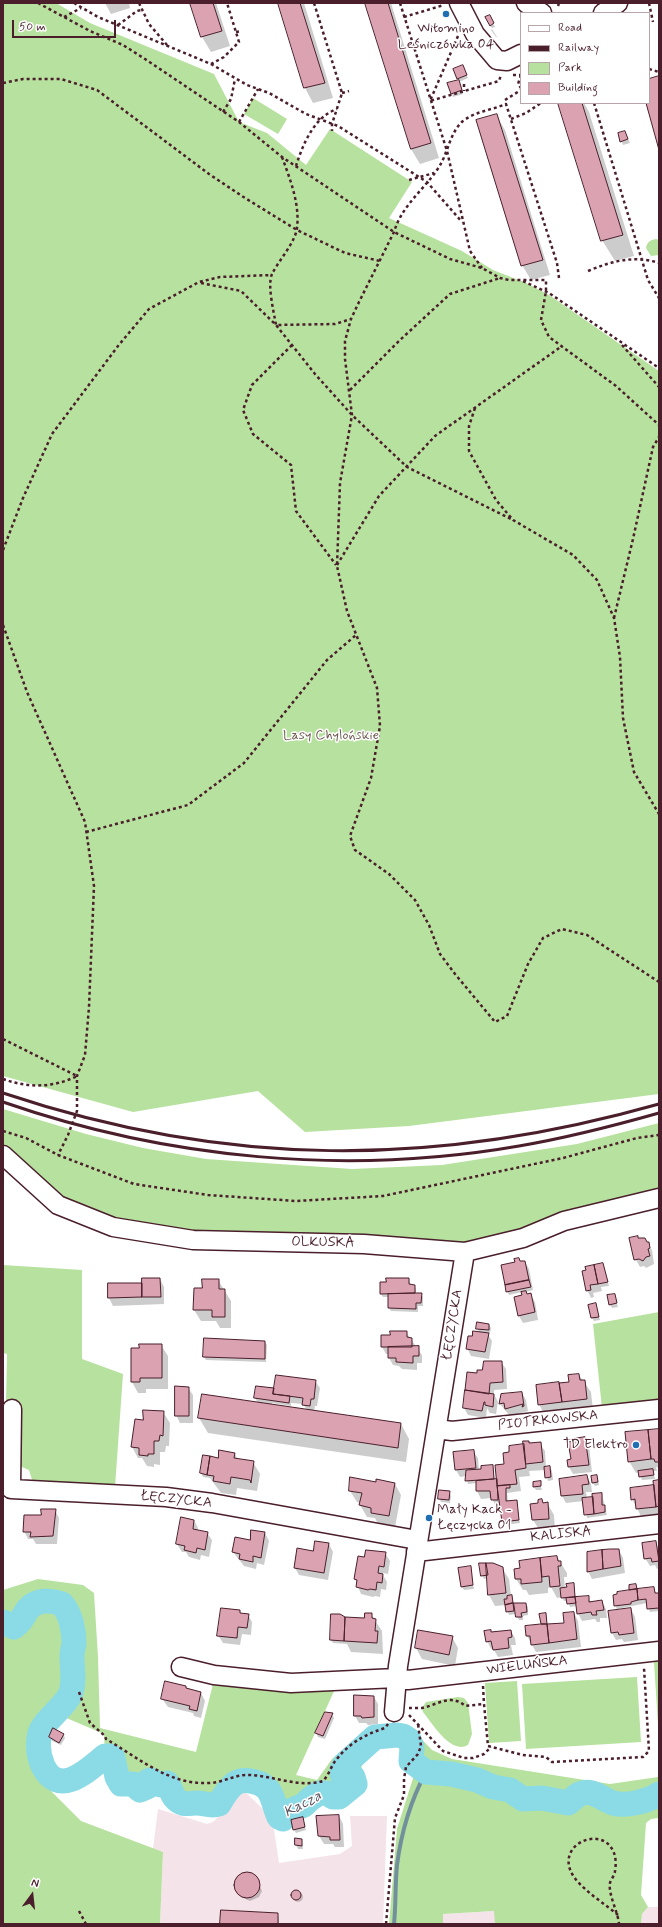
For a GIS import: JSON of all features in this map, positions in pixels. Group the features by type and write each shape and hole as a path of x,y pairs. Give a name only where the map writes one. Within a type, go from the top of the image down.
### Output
{"street":[{"path":"526,3 553,7"},
{"path":"604,12 618,3"},
{"path":"452,4 497,60 507,61 520,54"},
{"name":"OLKUSKA","path":"3,1155 58,1205 113,1227 193,1240 364,1244 465,1252 523,1238 564,1221 659,1198"},
{"name":"ŁĘCZYCKA","path":"401,1712 396,1678 465,1252"},
{"name":"ŁĘCZYCKA","path":"12,1409 11,1489 166,1497 212,1503 417,1546"},
{"name":"PIOTRKOWSKA","path":"436,1429 452,1431 659,1409"},
{"name":"KALISKA","path":"417,1546 659,1524"},
{"name":"WIELUŃSKA","path":"396,1678 408,1680 651,1652"},
{"path":"181,1666 214,1675 291,1683 396,1678"}],"path":[{"path":"38,3 63,17 123,45 239,122 282,157 394,232 450,259 482,268 500,278"},
{"path":"74,3 80,8 117,26 211,64 247,85 258,89 306,114 321,118 332,124 427,182 462,222"},
{"path":"139,3 141,10 149,24 168,46"},
{"path":"211,64 224,57 239,42 227,3"},
{"path":"314,3 342,93 332,124 332,131"},
{"path":"400,3 430,102 447,151 462,222 470,251 482,268"},
{"path":"649,3 653,22"},
{"path":"404,17 452,4"},
{"path":"63,17 80,8"},
{"path":"117,26 137,11 141,10"},
{"path":"236,32 242,30"},
{"path":"430,102 458,36"},
{"path":"520,78 518,84 520,87"},
{"path":"3,83 23,79 61,79 97,90 209,174 297,230 345,253 380,261"},
{"path":"223,112 231,99 235,79"},
{"path":"430,102 499,81"},
{"path":"464,84 464,91"},
{"path":"239,122 258,89"},
{"path":"505,100 520,90"},
{"path":"342,93 349,91"},
{"path":"559,278 557,263 506,104 477,113 462,122 456,131 439,167 398,219 394,232 351,319 345,341 345,359 352,415 340,483 337,566 347,611 377,688 380,726 372,778 350,836 355,850 389,874 415,900 429,925 440,954 495,1022 507,1016 528,964 543,938 562,929 587,935 659,982"},
{"path":"511,119 526,113 540,104"},
{"path":"594,104 648,280 659,298"},
{"path":"296,166 302,147 321,118 331,111 338,109"},
{"path":"276,325 271,288 272,275 297,230 297,210 292,183 282,157"},
{"path":"409,180 435,172"},
{"path":"588,271 625,259 642,259 659,263"},
{"path":"3,550 23,498 52,434 118,346 149,309 199,282 220,277 272,275"},
{"path":"350,390 400,340 450,294 500,278 546,280 546,291 541,320 549,337 616,386 659,425"},
{"path":"522,280 546,291 659,368"},
{"path":"199,282 240,291 276,325 315,374 352,415 407,466 513,520 573,555 597,580 614,618 620,657 623,718 634,772 659,814"},
{"path":"276,325 335,324 351,319"},
{"path":"619,341 659,387"},
{"path":"292,345 252,385 242,410 253,434 291,465 296,511 337,566"},
{"path":"337,566 379,496 435,436 562,346"},
{"path":"475,408 469,426 469,451 496,500 513,520"},
{"path":"614,618 653,447 659,437"},
{"path":"3,625 27,692 85,822 94,886 89,1007 84,1055 77,1076 77,1111 68,1135 58,1155"},
{"path":"86,832 188,805 244,763 326,660 356,635"},
{"path":"3,1039 77,1076"},
{"path":"3,1079 15,1084 42,1086 61,1084 77,1076"},
{"path":"3,1131 26,1138 58,1155 134,1184 208,1195 296,1201 383,1196 563,1158 637,1138 659,1135"},
{"path":"422,1708 444,1700 460,1702 465,1706 484,1704 487,1744 491,1747 523,1755 546,1757 552,1762 643,1757 648,1754 649,1751 651,1652"},
{"path":"79,1692 90,1723 106,1736 106,1739 147,1765 176,1778 199,1783 208,1784 234,1777 250,1775 295,1782 323,1781 337,1758 363,1736 385,1728 401,1712 418,1724 443,1751 455,1756 474,1758 484,1754 491,1747"},
{"path":"386,1924 392,1835 395,1818 404,1795 406,1767 414,1759 421,1746 418,1724"},
{"path":"618,1915 586,1889 572,1872 569,1864 570,1856 573,1848 578,1843 592,1839 599,1840 608,1845 614,1853 615,1872 610,1883 614,1905 618,1915 619,1924"},
{"path":"79,1911 86,1924"}],"shaded area":[{"path":"244,1791 263,1809 273,1823 279,1863 340,1854 352,1846 350,1816 387,1816 383,1924 160,1924 163,1852 153,1849 158,1809 207,1824 213,1822"},
{"path":"648,1907 659,1907 659,1924 641,1924 642,1914"},
{"path":"495,1911 495,1924 443,1924 443,1914"}],"green space":[{"name":"Lasy Chylońskie","path":"3,3 56,3 90,23 214,74 239,122 267,133 306,165 330,129 412,182 389,218 462,251 493,270 526,283 549,295 659,371 659,1094 409,1126 305,1132 258,1091 133,1112 3,1076"},
{"path":"253,98 287,119 278,134 244,114"},
{"path":"656,239 659,240 659,255 651,256 646,246 649,242"},
{"path":"3,1109 86,1134 143,1148 206,1159 352,1169 442,1165 577,1144 659,1123 659,1191 524,1231 470,1243 133,1229 62,1198 3,1145"},
{"path":"3,1265 82,1270 82,1359 123,1374 115,1487 33,1483 29,1470 17,1465 6,1404 7,1354 3,1353"},
{"path":"659,1312 659,1402 602,1408 593,1324"},
{"path":"38,1579 83,1585 94,1593 100,1728 196,1752 214,1680 274,1689 335,1689 296,1775 317,1780 332,1759 367,1728 385,1725 410,1727 432,1750 452,1759 610,1784 658,1777 658,1725 654,1662 659,1661 659,1818 651,1819 646,1823 641,1895 648,1907 642,1914 641,1924 495,1924 494,1911 443,1914 443,1924 389,1924 397,1829 414,1775 410,1767 407,1754 399,1746 379,1742 375,1746 373,1753 362,1763 361,1774 364,1780 362,1786 347,1798 340,1802 322,1802 281,1824 276,1821 273,1806 263,1787 254,1784 247,1782 236,1782 226,1788 215,1801 180,1795 177,1785 156,1777 123,1776 120,1761 105,1751 104,1734 50,1711 45,1716 33,1738 32,1763 43,1783 81,1821 163,1852 160,1924 3,1924 3,1590"},
{"path":"637,1677 641,1742 526,1749 522,1684"},
{"path":"517,1681 521,1741 489,1743 485,1683"},
{"path":"458,1697 464,1698 468,1703 472,1734 468,1745 462,1747 455,1746 442,1736 423,1712 422,1708 426,1702"}],"building":[{"path":"190,3 213,3 222,31 201,37"},
{"path":"278,3 300,3 325,83 304,88"},
{"path":"365,3 388,3 431,143 411,149"},
{"path":"490,15 494,23 490,26 485,17"},
{"path":"463,65 467,75 457,79 453,69"},
{"path":"659,76 659,150 646,104 650,104 650,79"},
{"path":"459,80 462,90 451,94 447,83"},
{"path":"558,104 582,104 623,235 601,241"},
{"path":"497,114 543,260 521,266 476,120"},
{"path":"625,131 628,139 620,142 618,133"},
{"path":"638,1236 638,1238 645,1238 647,1242 649,1242 650,1248 648,1249 650,1256 646,1257 643,1261 639,1259 634,1260 629,1238"},
{"path":"519,1258 520,1261 525,1261 529,1280 505,1285 501,1265 515,1262 514,1259"},
{"path":"603,1263 608,1282 598,1284 594,1265"},
{"path":"594,1265 598,1284 590,1285 591,1290 586,1291 582,1271 586,1270 585,1267"},
{"path":"142,1278 160,1278 161,1297 142,1297"},
{"path":"386,1278 409,1278 409,1284 415,1285 415,1293 380,1294 380,1282 386,1282"},
{"path":"202,1279 219,1279 219,1289 225,1289 225,1317 212,1317 212,1310 193,1310 194,1288 202,1288"},
{"path":"529,1280 531,1287 506,1292 505,1285"},
{"path":"108,1283 142,1283 142,1297 108,1298"},
{"path":"526,1291 527,1294 531,1293 535,1312 518,1316 514,1297 522,1295 521,1292"},
{"path":"422,1293 421,1303 416,1303 416,1309 388,1308 388,1294"},
{"path":"615,1294 617,1303 609,1305 607,1295"},
{"path":"596,1303 599,1317 591,1318 588,1305"},
{"path":"477,1322 489,1324 489,1330 476,1329"},
{"path":"390,1331 407,1331 407,1337 412,1338 412,1347 381,1347 381,1335 390,1335"},
{"path":"473,1331 489,1333 485,1352 466,1349 468,1336 472,1336"},
{"path":"204,1338 265,1341 265,1359 203,1357"},
{"path":"139,1344 162,1344 162,1378 140,1378 140,1382 131,1382 131,1348 139,1348"},
{"path":"419,1346 419,1356 413,1356 413,1363 396,1362 396,1358 388,1358 388,1347"},
{"path":"484,1361 502,1361 503,1382 490,1383 489,1394 465,1390 467,1372 477,1373 477,1370 482,1370"},
{"path":"579,1374 580,1380 585,1380 587,1399 562,1402 559,1383 569,1382 568,1375"},
{"path":"276,1375 316,1380 314,1399 311,1399 310,1406 302,1405 303,1398 273,1394"},
{"path":"559,1382 562,1402 538,1405 536,1385"},
{"path":"175,1386 189,1387 189,1416 175,1416"},
{"path":"256,1386 274,1388 273,1394 290,1396 289,1403 254,1398"},
{"path":"465,1390 494,1394 493,1407 485,1405 484,1402 482,1411 463,1408"},
{"path":"522,1392 524,1406 522,1407 523,1404 505,1409 504,1403 499,1404 501,1394"},
{"path":"202,1394 401,1423 398,1448 198,1418"},
{"path":"143,1410 164,1411 163,1436 160,1435 159,1441 154,1441 154,1454 148,1454 148,1456 139,1455 139,1448 131,1447 135,1419 143,1420"},
{"path":"659,1429 659,1462 655,1462 654,1459 651,1459 648,1430"},
{"path":"648,1430 651,1459 628,1462 625,1432"},
{"path":"585,1437 589,1465 568,1467 567,1460 571,1459 568,1442"},
{"path":"523,1441 529,1441 529,1443 541,1442 543,1462 526,1464"},
{"path":"524,1444 526,1468 515,1470 517,1484 497,1486 495,1465 504,1464 503,1453 509,1452 509,1446"},
{"path":"219,1450 235,1453 234,1458 254,1461 251,1483 250,1480 231,1477 230,1484 213,1481 214,1476 207,1475 210,1456 218,1458"},
{"path":"474,1450 476,1468 455,1470 453,1452"},
{"path":"203,1455 210,1456 207,1475 200,1473"},
{"path":"493,1465 494,1479 465,1481 466,1470 481,1469 481,1466"},
{"path":"550,1466 551,1477 545,1478 544,1467"},
{"path":"653,1469 654,1475 639,1477 638,1471"},
{"path":"587,1475 589,1484 582,1485 583,1494 561,1496 559,1479"},
{"path":"597,1475 598,1482 592,1483 591,1476"},
{"path":"350,1477 376,1482 376,1479 395,1483 389,1516 371,1513 371,1508 359,1505 362,1493 349,1491"},
{"path":"497,1479 498,1500 491,1500 490,1491 476,1491 476,1481"},
{"path":"659,1480 659,1506 656,1507 653,1481"},
{"path":"541,1481 541,1486 533,1487 533,1482"},
{"path":"510,1485 510,1488 506,1488 506,1501 517,1500 519,1520 502,1522 497,1486"},
{"path":"654,1485 656,1507 636,1509 635,1499 631,1500 630,1488"},
{"path":"439,1490 450,1491 449,1500 438,1499"},
{"path":"602,1493 602,1505 605,1505 605,1512 594,1514 592,1494"},
{"path":"593,1497 594,1514 584,1515 582,1498"},
{"path":"542,1499 543,1503 548,1502 549,1519 532,1520 530,1504 538,1503 538,1500"},
{"path":"41,1509 56,1509 53,1536 30,1537 31,1532 23,1532 24,1515 41,1515"},
{"path":"181,1517 194,1520 193,1529 208,1532 205,1550 197,1548 196,1553 184,1550 185,1546 176,1544"},
{"path":"251,1530 265,1532 261,1558 253,1556 253,1562 239,1559 240,1554 232,1552 235,1537 250,1540"},
{"path":"315,1541 329,1543 324,1573 294,1568 297,1548 313,1551"},
{"path":"656,1541 659,1561 652,1562 651,1558 644,1559 642,1543"},
{"path":"619,1549 621,1566 603,1569 602,1550"},
{"path":"366,1550 386,1552 384,1567 379,1566 378,1573 383,1574 382,1583 377,1582 376,1590 356,1587 357,1580 354,1579 358,1556 364,1557"},
{"path":"602,1550 603,1569 587,1572 587,1552"},
{"path":"557,1556 558,1561 561,1561 561,1566 558,1566 560,1586 550,1587 549,1576 542,1577 540,1558"},
{"path":"540,1558 542,1582 521,1584 521,1579 515,1579 514,1569 520,1568 519,1561"},
{"path":"479,1563 486,1563 488,1575 481,1576"},
{"path":"486,1563 493,1563 503,1567 506,1593 488,1595"},
{"path":"471,1566 473,1585 461,1587 458,1568"},
{"path":"574,1583 575,1597 561,1598 560,1588 567,1587 566,1584"},
{"path":"636,1584 637,1589 629,1590 629,1585"},
{"path":"654,1587 655,1593 659,1593 659,1608 647,1609 646,1599 638,1600 637,1589"},
{"path":"637,1589 638,1600 631,1602 631,1604 614,1606 613,1595 617,1594 617,1592"},
{"path":"512,1595 513,1603 505,1605 504,1599 507,1599 507,1596"},
{"path":"589,1596 589,1602 602,1600 604,1610 596,1611 597,1615 592,1615 591,1612 577,1614 575,1597"},
{"path":"575,1597 576,1603 567,1604 566,1598"},
{"path":"513,1603 514,1611 506,1612 505,1605"},
{"path":"514,1603 526,1603 527,1612 521,1613 522,1617 516,1617"},
{"path":"221,1608 240,1610 240,1613 249,1614 247,1628 238,1627 237,1638 217,1636"},
{"path":"631,1608 634,1633 619,1635 618,1632 611,1633 608,1611"},
{"path":"574,1612 577,1639 549,1643 547,1624 564,1623 563,1613"},
{"path":"365,1613 372,1613 372,1618 376,1619 375,1631 378,1631 377,1643 344,1641 345,1617 364,1618"},
{"path":"546,1613 547,1624 541,1624 539,1614"},
{"path":"331,1614 340,1614 345,1617 344,1641 330,1640"},
{"path":"547,1624 549,1643 531,1645 530,1636 526,1636 525,1626"},
{"path":"418,1630 453,1636 449,1655 415,1648"},
{"path":"491,1630 491,1632 511,1630 512,1637 508,1638 509,1648 493,1650 491,1641 486,1642 484,1631"},
{"path":"165,1681 186,1686 186,1688 201,1692 197,1711 189,1709 190,1706 161,1699"},
{"path":"354,1695 374,1696 374,1717 362,1718 361,1716 354,1716"},
{"path":"325,1712 333,1713 323,1736 315,1733"},
{"path":"53,1728 64,1734 59,1743 49,1737"},
{"path":"339,1815 340,1840 330,1840 330,1837 318,1836 316,1816"},
{"path":"303,1817 305,1827 293,1830 291,1820"},
{"path":"295,1838 302,1839 302,1846 295,1845"},
{"path":"247,1872 256,1876 260,1885 256,1894 247,1898 238,1894 234,1885 238,1876"},
{"path":"296,1890 301,1895 296,1900 291,1895"},
{"path":"221,1910 278,1913 278,1924 220,1924"}],"waterway":[{"name":"Kacza","path":"3,1622 14,1627 21,1620 28,1609 36,1603 44,1601 62,1604 70,1618 73,1628 74,1644 72,1654 72,1691 67,1700 42,1729 38,1742 39,1754 43,1766 50,1775 57,1780 65,1781 73,1779 105,1756 110,1756 113,1758 117,1777 121,1784 133,1784 140,1790 147,1787 147,1782 150,1780 161,1785 167,1783 174,1797 186,1804 219,1804 234,1784 243,1781 258,1783 269,1791 276,1811 279,1817 283,1819 290,1811 304,1805 319,1793 327,1793 333,1797 339,1797 355,1784 353,1777 346,1777 342,1774 342,1769 345,1764 375,1737 397,1735 403,1736 409,1740 412,1747 411,1761 426,1772 451,1774 477,1780 493,1787 510,1790 523,1799 542,1798 568,1803 578,1795 589,1792 609,1802 630,1804 649,1799 659,1794"},
{"path":"394,1924 397,1865 401,1841 407,1817 426,1772"}],"railway":[{"path":"3,1093 86,1118 168,1135 249,1146 330,1151 411,1148 493,1140 575,1125 659,1104"},
{"path":"3,1102 65,1121 129,1137 193,1149 258,1157 323,1160 389,1160 454,1155 519,1146 624,1123 659,1113"}],"place":[{"name":"Witomino Leśniczówka 04","path":"446,14"},
{"name":"TD Elektro","path":"636,1445"},
{"name":"Mały Kack - Łęczycka 01","path":"429,1518"}]}
